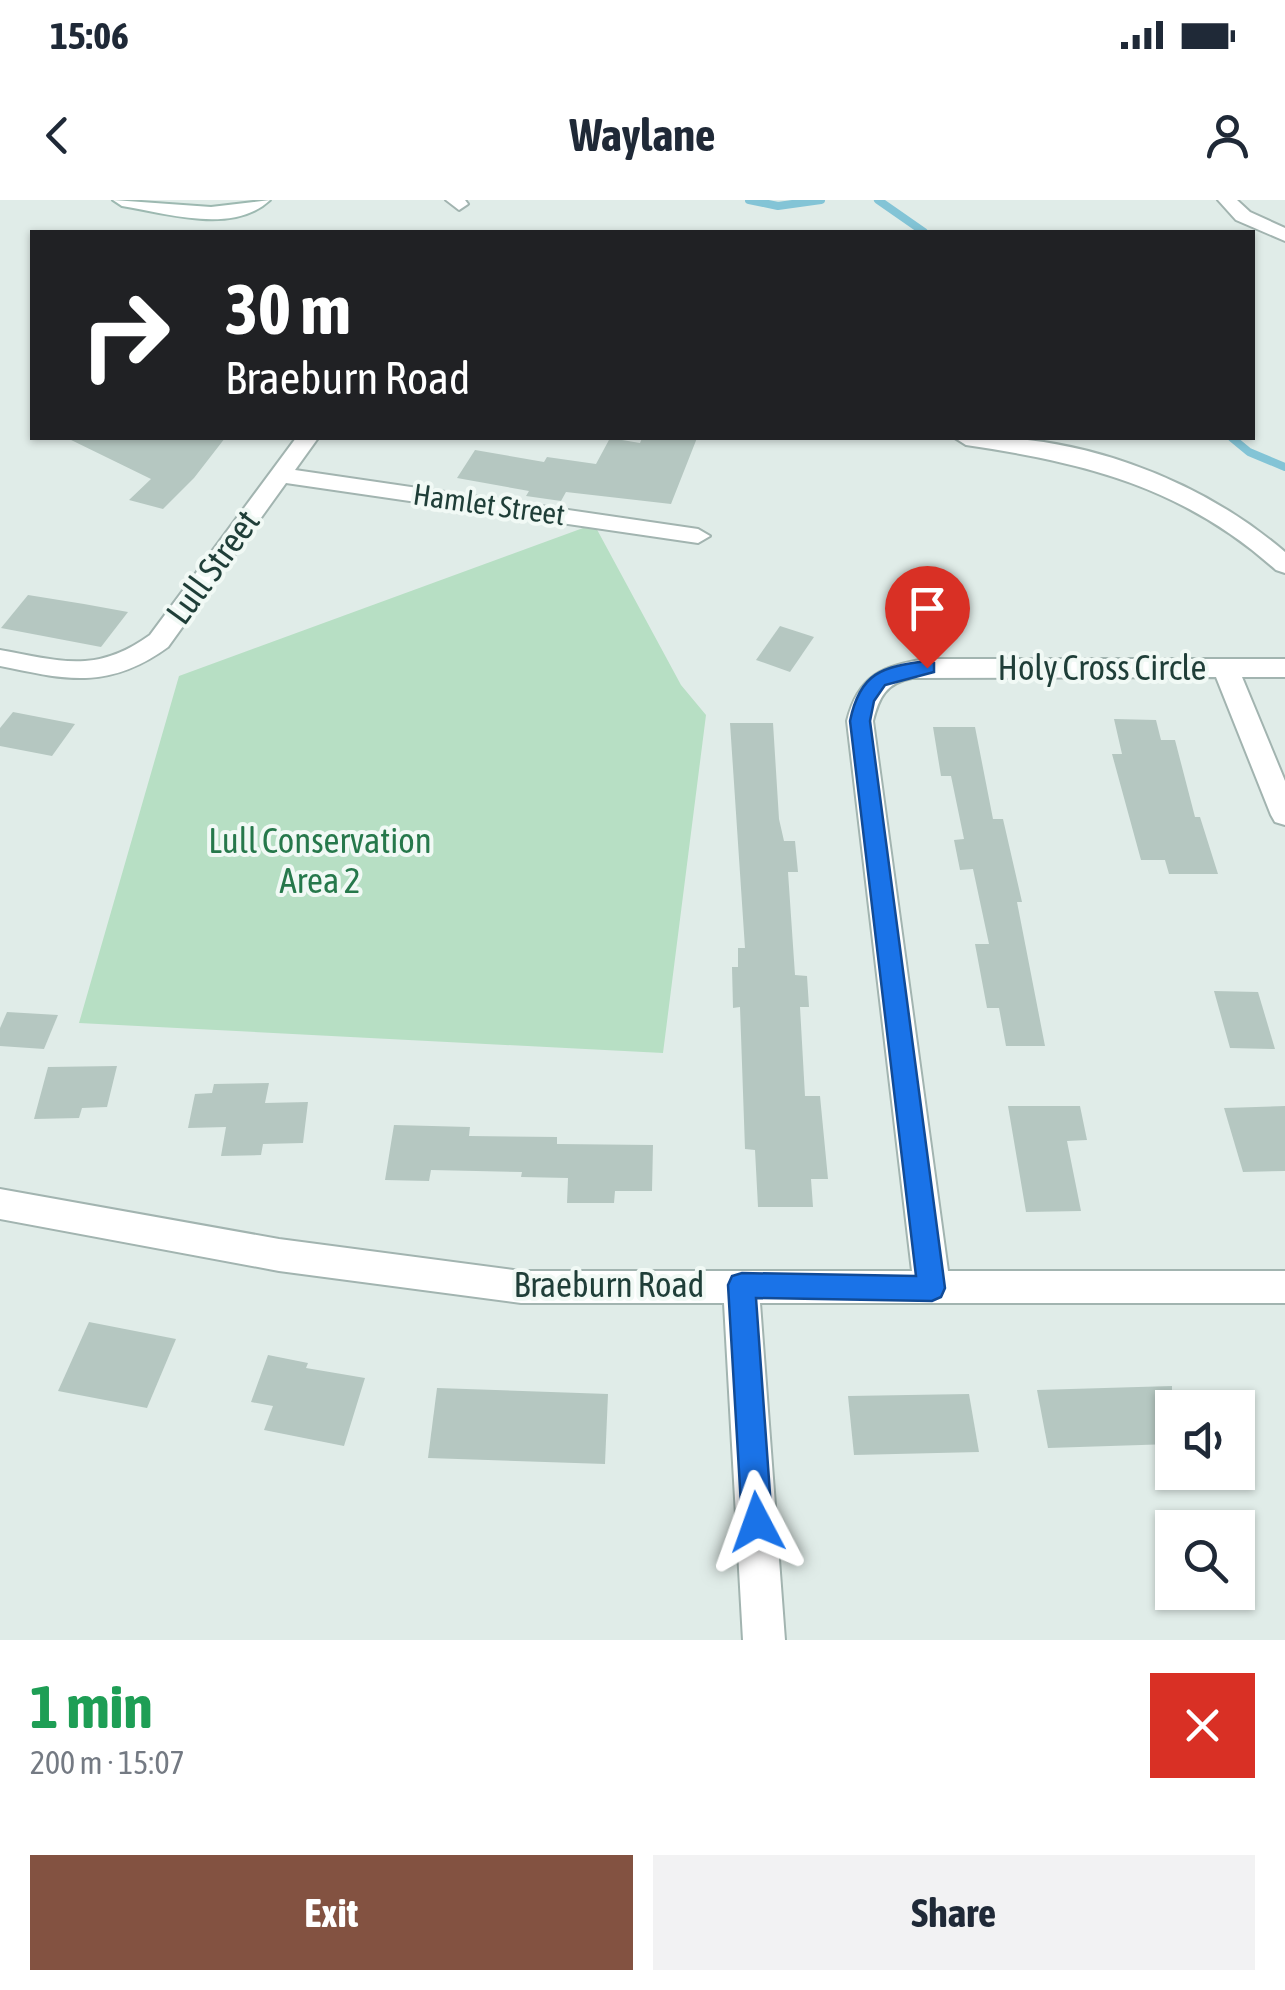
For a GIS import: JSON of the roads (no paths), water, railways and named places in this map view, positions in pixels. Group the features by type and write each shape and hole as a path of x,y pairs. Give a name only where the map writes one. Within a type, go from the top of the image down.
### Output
{"street":[{"path":"122,200 233,212 261,200"},
{"path":"1230,205 1285,235"},
{"name":"Lull Street","path":"0,658 99,672 125,665 159,640 307,440"},
{"path":"979,440 1082,456 1147,478 1234,521 1285,565"},
{"name":"Hamlet Street","path":"281,475 698,536"},
{"name":"Holy Cross Circle","path":"932,1288 860,721 868,692 884,676 927,668 1285,668"},
{"path":"1226,669 1285,815"},
{"name":"Braeburn Road","path":"0,1204 279,1255 490,1284 570,1290 742,1285 1285,1287"},
{"path":"742,1285 764,1640"}],"waterway":[{"path":"749,200 778,206 821,200"},
{"path":"878,200 921,230"},
{"path":"1234,440 1249,452 1285,467"}],"park label":[{"name":"Lull Conservation Area 2","path":"320,861"}]}
